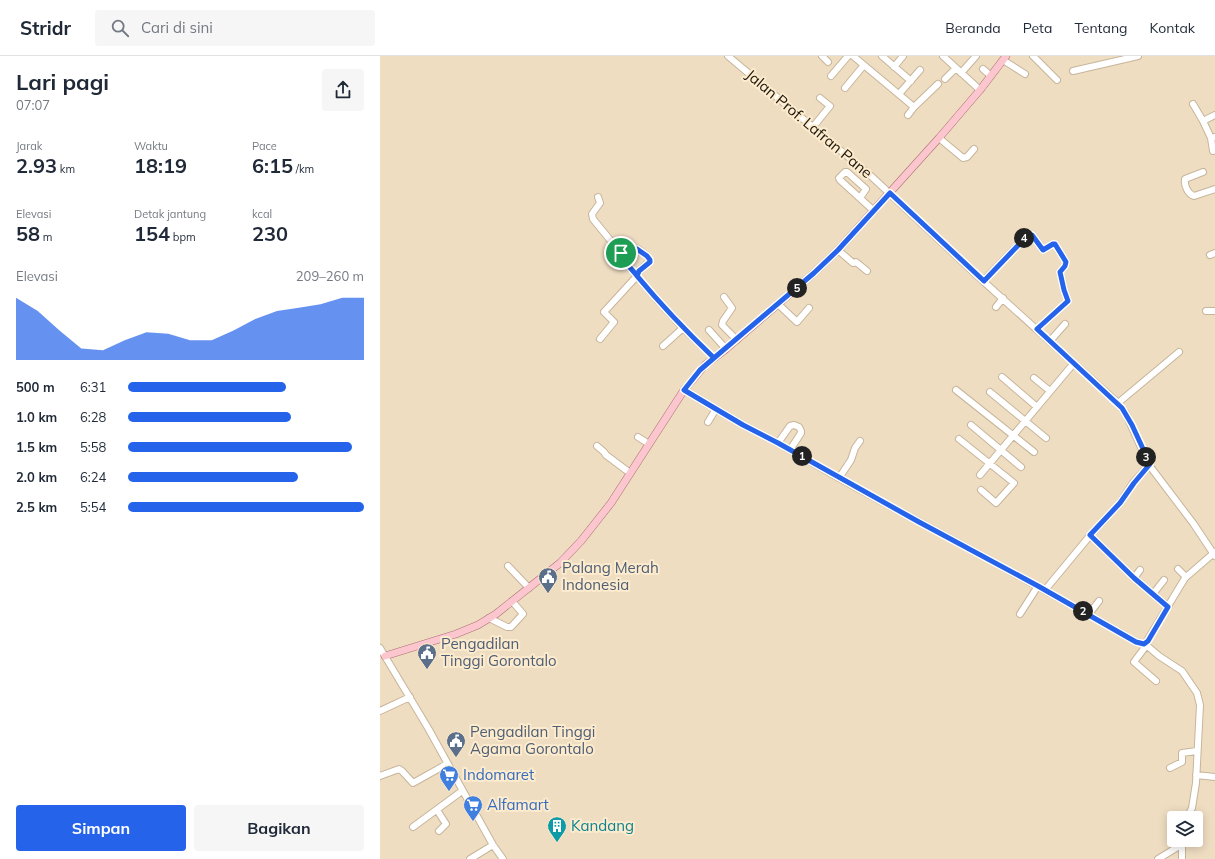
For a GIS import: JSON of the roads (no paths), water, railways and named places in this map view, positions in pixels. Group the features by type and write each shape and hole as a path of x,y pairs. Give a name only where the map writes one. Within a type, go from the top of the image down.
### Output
{"main road":[{"path":"382,658 456,634 478,625 512,601 560,563 578,545 610,503 684,390 700,370 737,340 814,273 838,250 939,138 1005,58"}],"street":[{"name":"Jalan Prof. Lafran Pane","path":"728,56 890,193 1118,403 1126,414 1150,464 1214,554"},
{"path":"822,56 828,62"},
{"path":"831,76 848,56"},
{"path":"853,56 914,107"},
{"path":"882,56 911,81"},
{"path":"894,67 903,56"},
{"path":"943,56 980,90"},
{"path":"961,73 976,56"},
{"path":"1033,56 1057,80"},
{"path":"1073,71 1115,58 1138,56"},
{"path":"1005,58 1025,74"},
{"path":"845,88 864,65"},
{"path":"945,79 956,68"},
{"path":"983,69 991,76"},
{"path":"899,94 920,70"},
{"path":"908,115 914,107 938,84"},
{"path":"813,127 830,106 820,98"},
{"path":"1193,104 1213,137 1213,151"},
{"path":"1203,121 1215,114"},
{"path":"939,138 963,158 967,157 974,149"},
{"path":"1203,172 1185,179 1189,193 1194,196 1215,189"},
{"path":"598,197 600,204 594,211 592,217 621,253 625,262 653,295 683,328 714,358"},
{"path":"860,198 874,211"},
{"path":"984,281 1029,234 1032,235 1043,250 1055,244 1066,262 1065,266 1060,272 1068,301 1037,329"},
{"path":"600,339 614,322 604,312 637,276 639,271 650,262 649,258 637,249 621,253"},
{"path":"838,250 853,264 856,262 866,271"},
{"path":"724,297 731,306 732,310 723,321 722,325 737,340"},
{"path":"996,307 1003,298"},
{"path":"778,304 797,322 809,308"},
{"path":"1206,311 1215,311"},
{"path":"1050,341 1065,324"},
{"path":"663,346 683,328"},
{"path":"709,330 726,349"},
{"path":"1118,403 1179,352"},
{"path":"980,475 1074,363"},
{"path":"1002,377 1037,407"},
{"path":"1034,378 1050,391"},
{"path":"684,390 743,425 1046,590 1136,642 1145,645 1182,671 1197,693 1200,705 1196,775 1190,811"},
{"path":"956,390 1034,452"},
{"path":"990,392 1046,438"},
{"path":"708,422 716,409"},
{"path":"778,443 790,426 794,425 799,427 801,431 790,450"},
{"path":"971,426 1021,467"},
{"path":"638,437 649,444"},
{"path":"959,438 1014,483 996,503 981,490"},
{"path":"839,478 848,465 855,448 860,441"},
{"path":"597,446 606,455 630,473"},
{"path":"1046,590 1056,575 1120,503 1150,464"},
{"path":"1090,535 1134,578 1168,607"},
{"path":"1156,680 1134,662 1186,577 1214,554"},
{"path":"508,566 529,588"},
{"path":"1178,569 1186,577"},
{"path":"1134,578 1140,570"},
{"path":"1153,594 1164,580"},
{"path":"1020,614 1038,586"},
{"path":"489,618 511,627 523,614 512,601"},
{"path":"1089,614 1099,601"},
{"path":"380,648 382,658 410,697 492,845 503,859"},
{"path":"380,711 410,697"},
{"path":"1170,768 1182,762 1182,753 1197,751"},
{"path":"380,776 399,769 413,784 447,764"},
{"path":"1196,775 1215,777"},
{"path":"413,827 462,791"},
{"path":"437,810 446,824 439,831"},
{"path":"470,859 492,845"},
{"path":"1158,859 1175,847"},
{"path":"1181,847 1182,859"}],"place":[{"name":"Palang Merah Indonesia","path":"548,594"},
{"name":"Pengadilan Tinggi Gorontalo","path":"427,670"},
{"name":"Pengadilan Tinggi Agama Gorontalo","path":"456,758"},
{"name":"Indomaret","path":"449,792"},
{"name":"Alfamart","path":"473,822"},
{"name":"Kandang","path":"557,843"}]}
